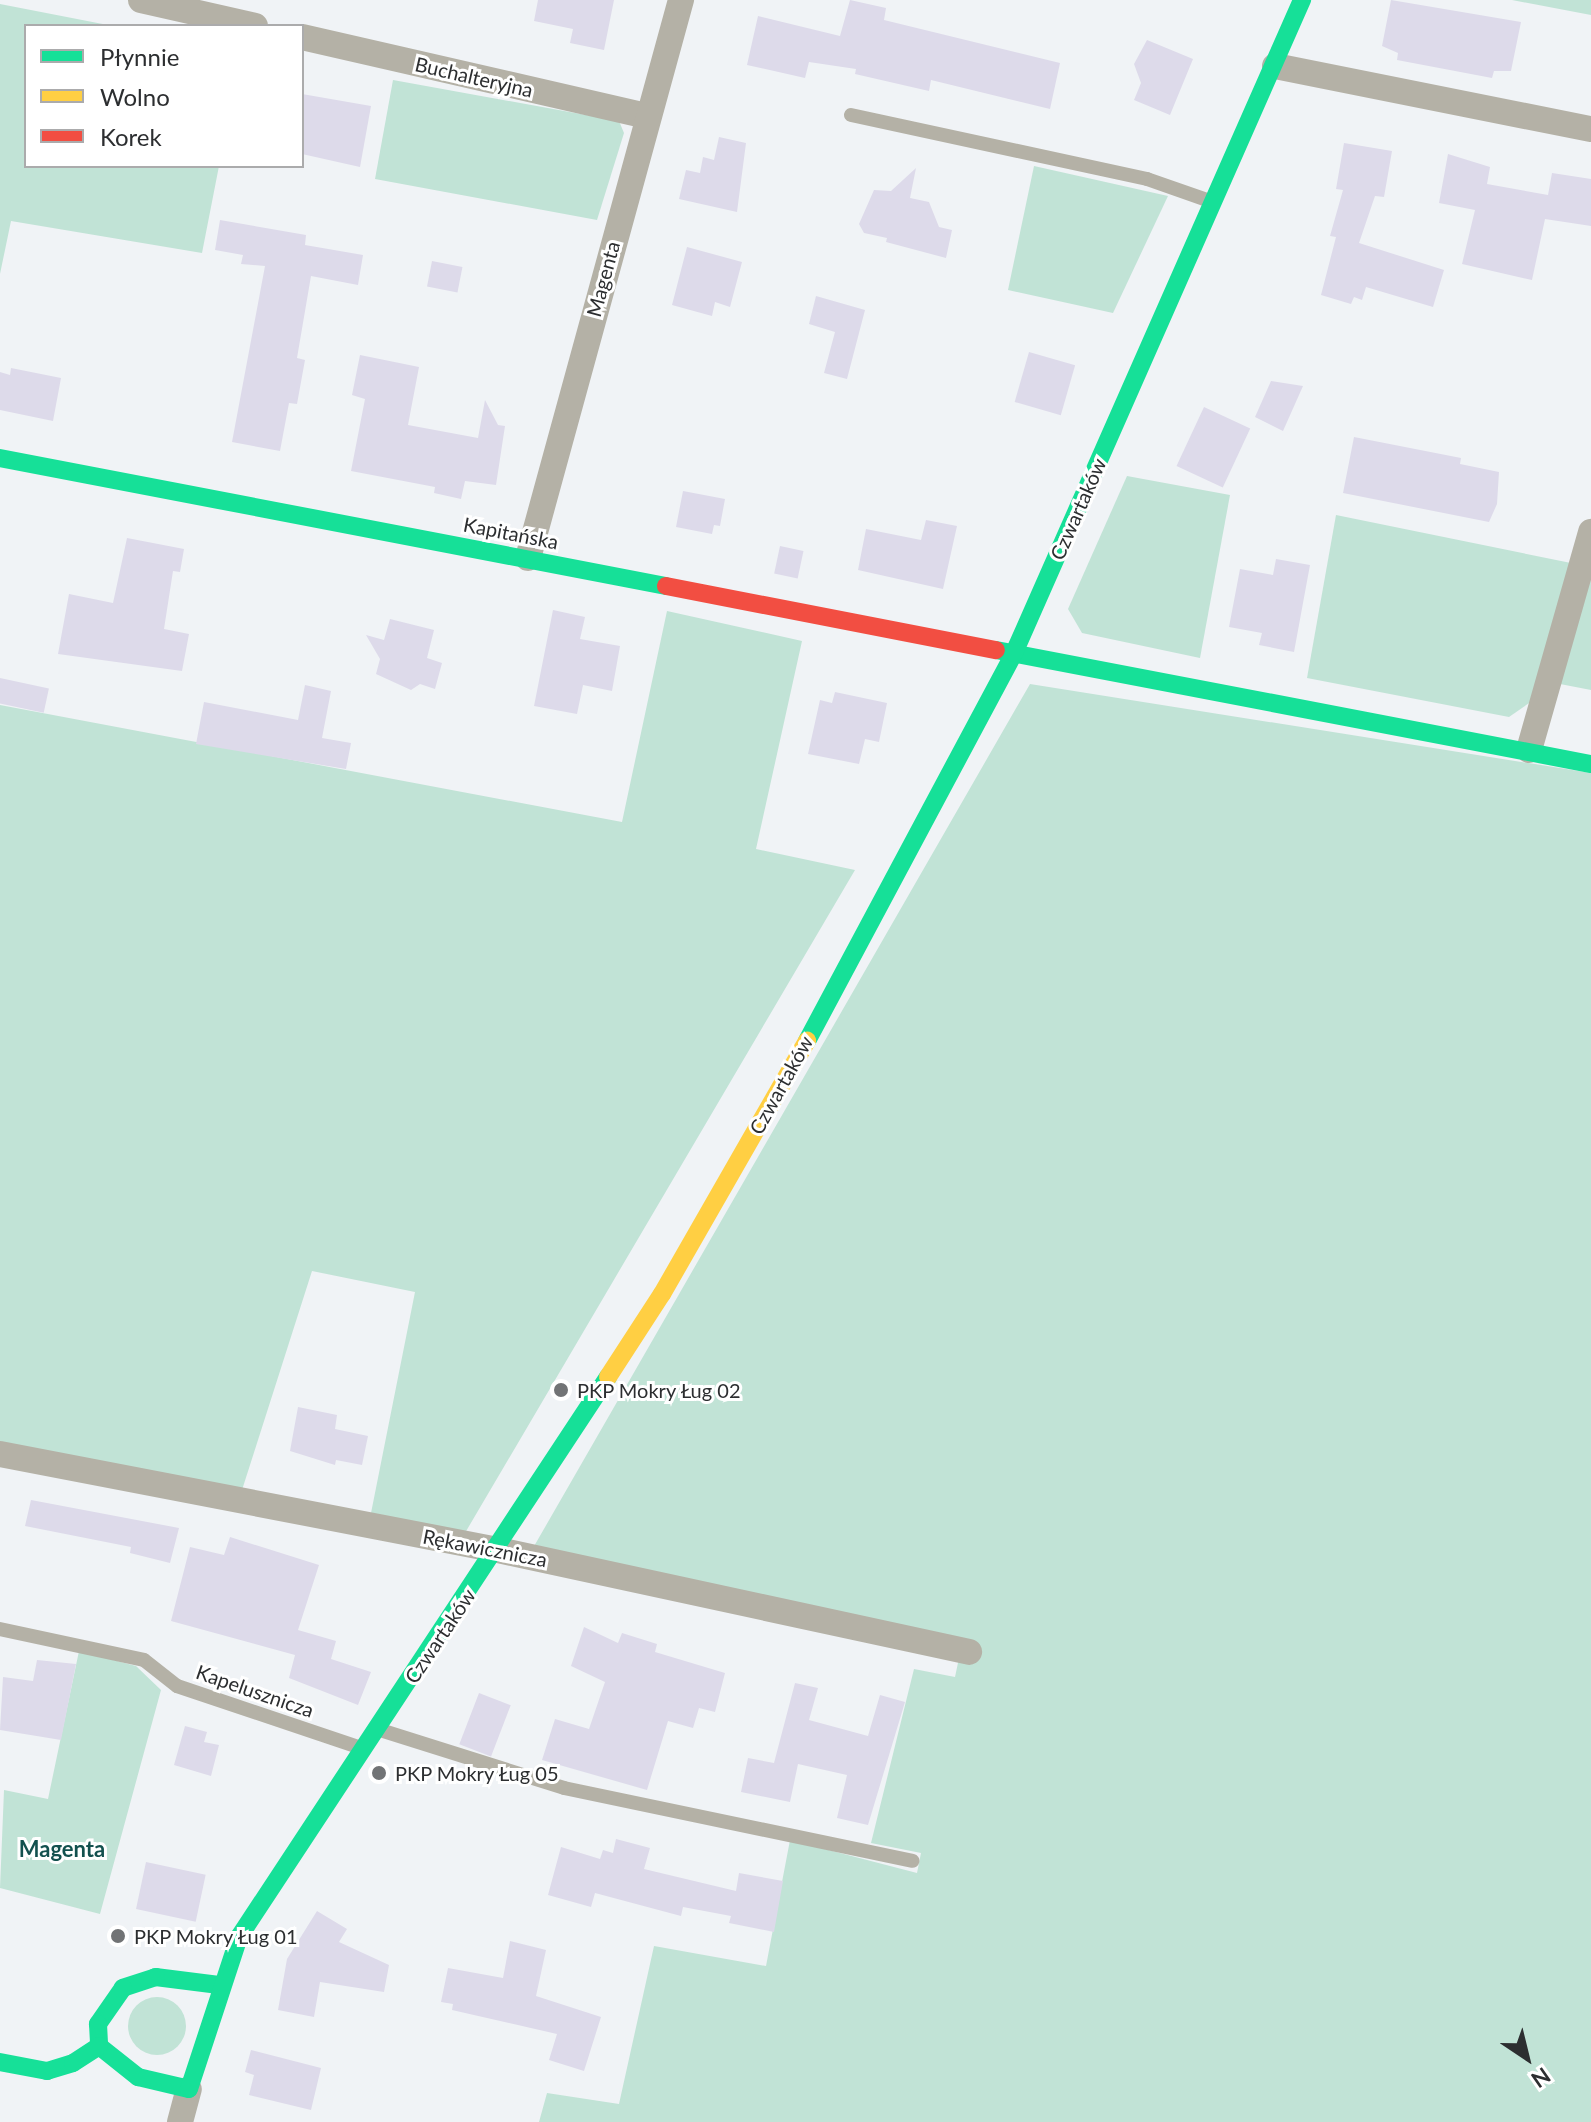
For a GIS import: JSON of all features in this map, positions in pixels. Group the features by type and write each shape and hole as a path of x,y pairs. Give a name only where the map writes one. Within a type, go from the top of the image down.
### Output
{"street":[{"path":"141,0 246,24"},
{"name":"Magenta","path":"528,558 646,116 681,0"},
{"name":"Czwartaków","path":"180,2122 219,1985 239,1937 498,1550 662,1294 774,1103 1014,653 1302,0"},
{"name":"Buchalteryjna","path":"304,37 646,116"},
{"path":"1275,66 1591,129"},
{"name":"Kapitańska","path":"0,458 1591,764"},
{"path":"1529,750 1591,532"},
{"name":"Rękawicznicza","path":"0,1454 498,1550 969,1652"},
{"path":"189,2089 138,2077 99,2046 98,2024 123,1988 156,1977 219,1985"},
{"path":"0,2062 47,2071 73,2063 99,2046"}],"lane":[{"path":"851,115 1147,179 1214,203"},
{"name":"Kapelusznicza","path":"0,1629 144,1660 177,1686 364,1749"},
{"path":"377,1728 564,1788 912,1861"}],"green space":[{"path":"1512,0 1591,0 1591,15"},
{"path":"0,4 103,24 24,24 24,168 219,168 202,253 11,221 0,274"},
{"path":"393,80 619,121 624,133 597,220 375,179"},
{"path":"1034,166 1168,196 1113,313 1008,290"},
{"path":"1127,476 1230,495 1200,658 1082,633 1068,609"},
{"path":"1336,515 1571,563 1532,701 1509,717 1307,678"},
{"path":"1591,573 1591,690 1560,684"},
{"path":"667,611 802,641 756,849 855,870 465,1533 371,1513 415,1292 312,1271 242,1490 0,1442 0,705 622,822"},
{"path":"1030,684 1591,773 1591,2122 539,2122 547,2093 619,2104 654,1946 766,1966 790,1840 917,1873 921,1853 871,1843 914,1669 955,1677 963,1639 533,1548"},
{"path":"79,1651 136,1666 161,1690 100,1914 0,1888 4,1790 48,1799"},
{"path":"157,1997 168,1999 177,2006 184,2015 184,2037 177,2046 168,2053 157,2055 146,2053 137,2046 130,2037 128,2026 130,2015 137,2006 146,1999"}],"building":[{"path":"538,0 614,0 604,50 570,43 573,29 534,21"},
{"path":"850,0 886,8 884,20 1060,63 1050,109 931,80 929,91 855,74 856,69 809,62 805,78 747,65 758,16 840,36"},
{"path":"1391,0 1521,22 1511,71 1494,71 1492,78 1397,60 1398,53 1382,46"},
{"path":"1147,40 1193,59 1170,115 1134,100 1141,83 1134,64"},
{"path":"304,94 371,106 360,167 304,154"},
{"path":"719,137 746,143 737,212 679,199 686,170 700,173 703,157 714,160"},
{"path":"1344,143 1392,151 1384,197 1375,196 1359,243 1444,270 1433,307 1366,287 1362,300 1354,297 1351,304 1321,295 1336,237 1330,236 1343,190 1336,189"},
{"path":"1448,154 1490,167 1487,184 1548,195 1552,173 1591,179 1591,226 1545,219 1532,280 1462,264 1475,210 1439,203"},
{"path":"916,168 910,198 929,202 939,227 952,230 946,258 886,242 887,238 864,233 859,224 874,190 891,191"},
{"path":"220,220 306,235 305,245 363,255 358,285 311,276 297,358 305,360 297,404 289,403 280,451 232,442 265,266 241,264 243,255 215,250"},
{"path":"687,247 742,262 730,307 715,302 712,316 672,305"},
{"path":"432,261 462,267 457,292 427,287"},
{"path":"816,296 865,310 847,379 824,373 835,332 809,324"},
{"path":"1029,352 1075,365 1061,415 1015,402"},
{"path":"360,355 419,367 408,425 478,438 485,400 498,425 505,426 496,485 465,481 461,499 434,493 435,487 351,471 365,399 352,395"},
{"path":"11,368 61,378 53,421 0,410 0,372 10,375"},
{"path":"1271,381 1303,386 1283,431 1255,417"},
{"path":"1204,407 1250,429 1223,487 1177,466"},
{"path":"1354,437 1461,458 1460,464 1499,472 1497,504 1489,522 1343,493"},
{"path":"683,491 725,499 720,526 714,525 712,534 676,527"},
{"path":"926,520 957,526 943,589 858,570 866,529 921,540"},
{"path":"127,538 184,549 180,572 173,571 164,629 189,634 182,671 58,654 69,594 113,603"},
{"path":"780,546 803,551 798,578 774,573"},
{"path":"1276,559 1310,565 1294,652 1259,645 1262,633 1229,627 1240,569 1273,575"},
{"path":"553,610 585,617 580,639 620,646 612,691 583,685 577,714 534,706"},
{"path":"390,619 434,630 427,658 442,663 435,689 420,684 411,690 376,674 380,659 366,635 384,640"},
{"path":"0,678 49,688 44,713 0,704"},
{"path":"305,685 331,691 322,738 351,743 346,769 196,744 204,702 298,720"},
{"path":"835,692 887,703 879,742 865,739 859,764 808,754 820,700 832,703"},
{"path":"298,1407 337,1415 335,1429 368,1436 362,1465 336,1460 335,1465 290,1451"},
{"path":"31,1500 179,1528 170,1563 130,1553 131,1547 25,1526"},
{"path":"230,1537 319,1565 298,1630 336,1641 331,1659 371,1672 358,1705 289,1678 295,1655 171,1621 190,1547 224,1555"},
{"path":"584,1627 618,1643 622,1633 657,1644 655,1652 725,1673 715,1712 699,1708 693,1728 668,1721 647,1790 542,1760 555,1719 589,1729 605,1682 571,1666"},
{"path":"37,1660 76,1664 61,1740 0,1730 3,1677 33,1681"},
{"path":"795,1683 818,1688 809,1720 868,1736 880,1695 905,1702 868,1825 837,1818 847,1775 798,1764 790,1802 741,1792 748,1758 774,1763"},
{"path":"479,1693 511,1705 491,1757 459,1744"},
{"path":"185,1726 207,1732 204,1742 219,1745 211,1776 174,1765"},
{"path":"616,1839 650,1848 644,1869 736,1891 739,1873 783,1881 774,1932 729,1923 731,1916 683,1907 681,1916 595,1893 591,1907 548,1895 561,1847 600,1859 603,1850 613,1853"},
{"path":"146,1862 206,1875 196,1922 136,1909"},
{"path":"317,1911 347,1929 339,1942 389,1965 384,1992 320,1982 314,2017 278,2010 287,1959"},
{"path":"510,1941 546,1950 536,1996 601,2017 584,2071 549,2060 557,2034 452,2010 453,2004 441,2002 448,1968 503,1978"},
{"path":"251,2050 321,2068 311,2110 249,2095 254,2075 245,2072"}],"traffic: fast":[{"path":"807,1041 1014,653 1302,0"},
{"path":"0,458 666,586"},
{"path":"996,650 1591,764"},
{"path":"219,1985 156,1977 123,1988 98,2024 99,2046 138,2077 189,2089 239,1937 608,1377"},
{"path":"0,2062 47,2071 73,2063 99,2046"}],"traffic: slow":[{"path":"608,1377 662,1294 807,1041"}],"traffic: jam":[{"path":"666,586 996,650"}],"place":[{"name":"PKP Mokry Ług 02","path":"561,1390"},
{"name":"PKP Mokry Ług 05","path":"379,1773"},
{"name":"PKP Mokry Ług 01","path":"118,1936"}],"district":[{"name":"Magenta","path":"62,1849"}]}
